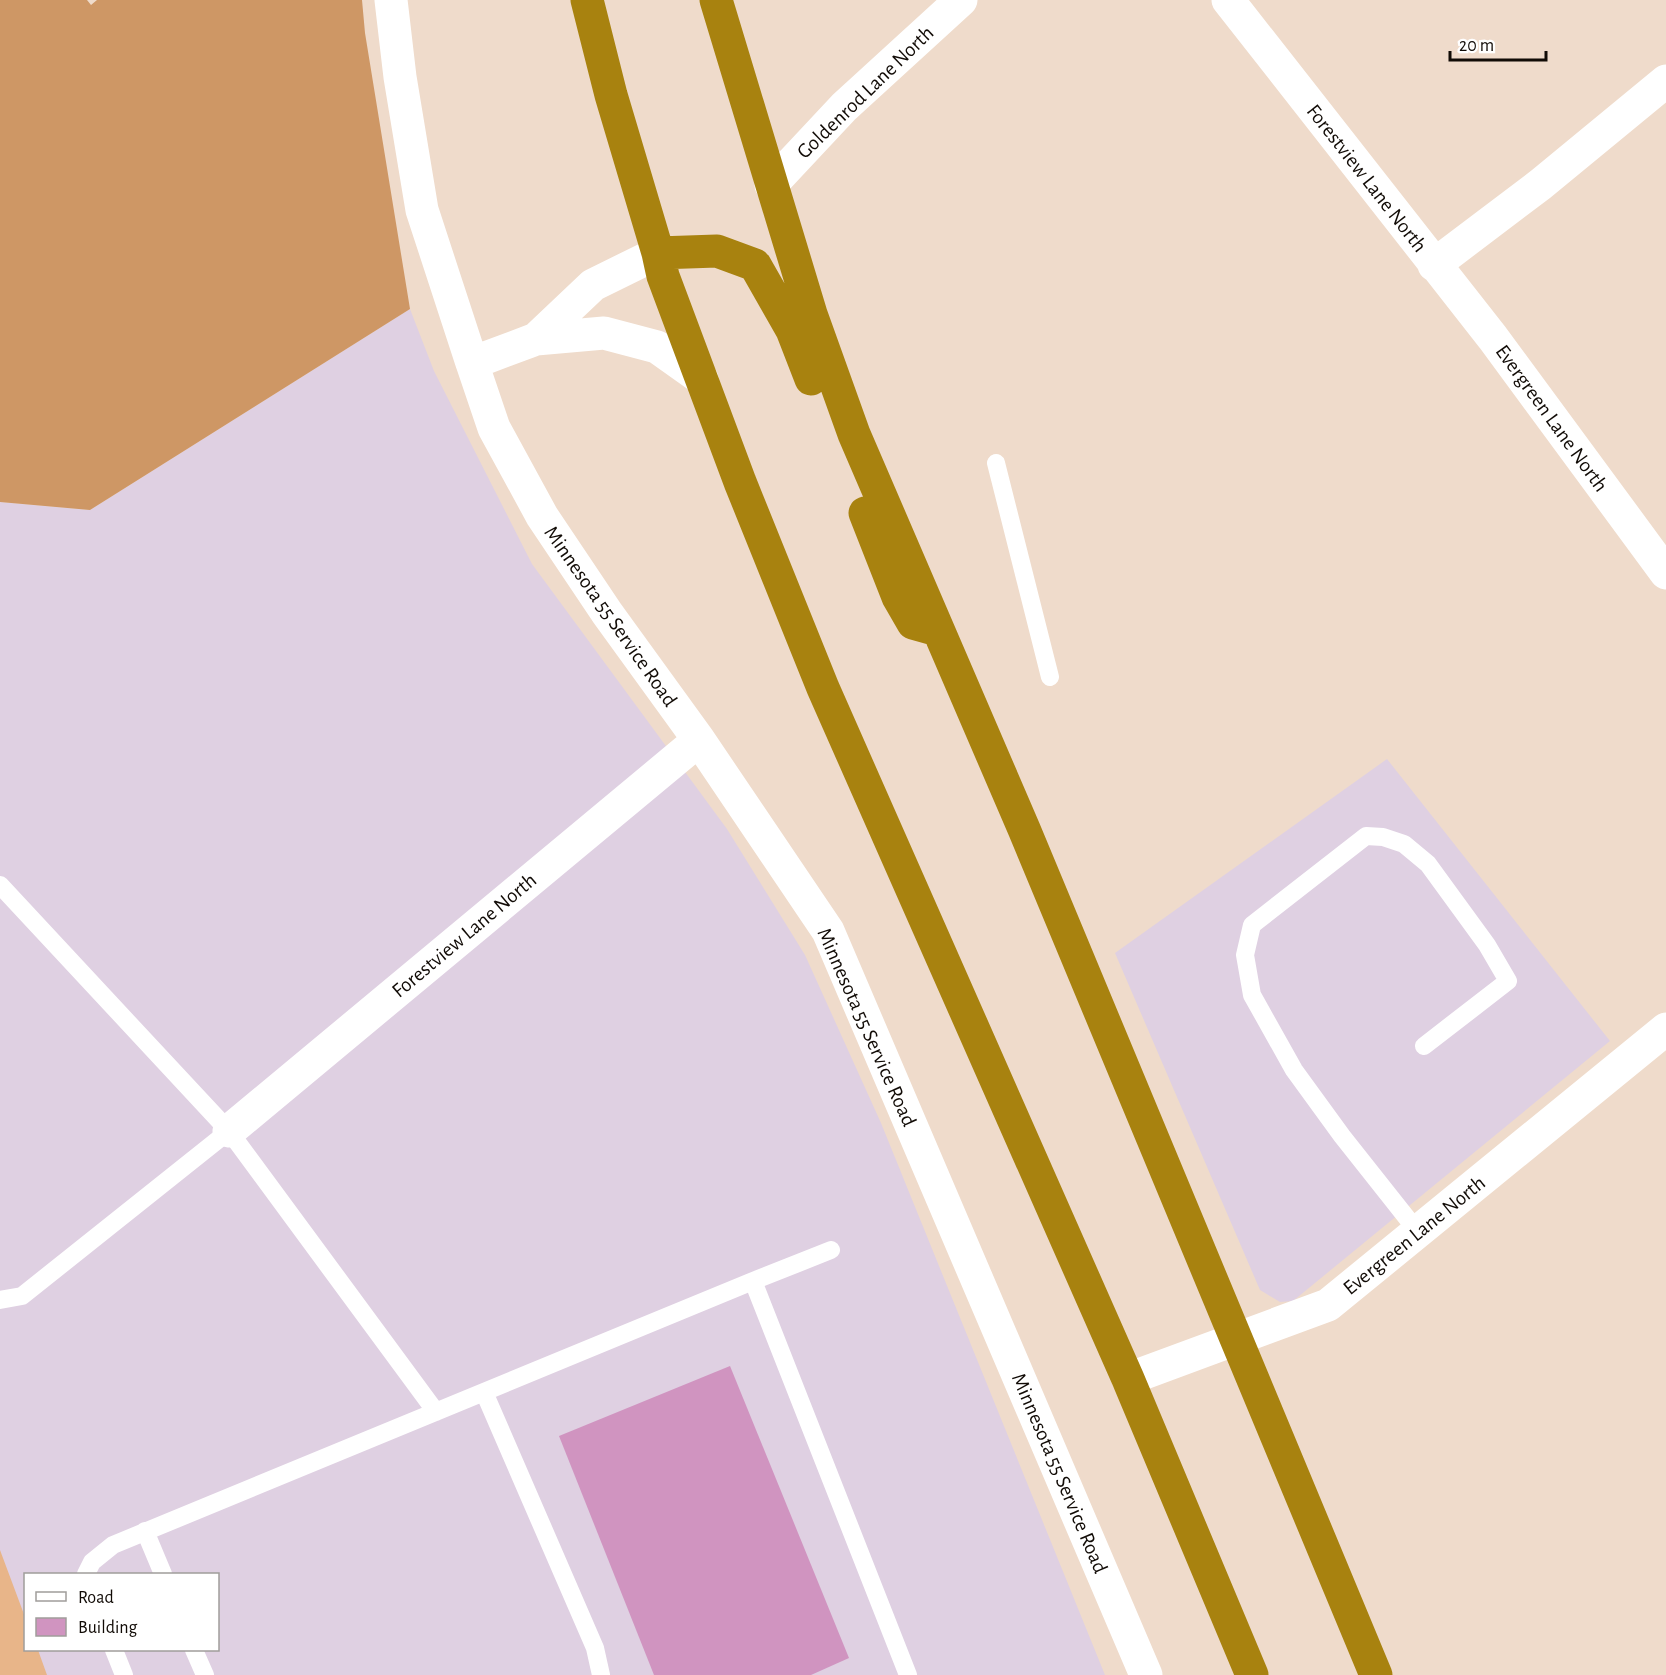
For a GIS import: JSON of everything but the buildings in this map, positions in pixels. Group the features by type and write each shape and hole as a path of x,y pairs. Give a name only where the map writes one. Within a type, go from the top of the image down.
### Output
{"highway":[{"path":"587,0 610,95 663,276 740,482 823,688 1128,1379 1252,1675"},
{"path":"716,0 811,314 854,434 1033,852 1376,1675"},
{"path":"658,253 717,251 755,265 792,330 898,597 913,623 939,631"}],"street":[{"name":"Minnesota 55 Service Road","path":"391,0 400,77 422,210 494,428 542,516 607,613 699,740 828,931 1146,1675"},
{"name":"Goldenrod Lane North","path":"771,185 844,107 960,0"},
{"name":"Forestview Lane North","path":"1228,0 1434,265 1541,184 1666,81"},
{"path":"536,339 593,285 658,253"},
{"name":"Evergreen Lane North","path":"1434,265 1493,338 1666,573"},
{"path":"472,363 536,339 604,333 657,347 702,379"},
{"name":"Forestview Lane North","path":"229,1131 699,740"},
{"name":"Evergreen Lane North","path":"1128,1379 1328,1305 1666,1029"}],"lane":[{"path":"996,463 1050,677"},
{"path":"1418,1232 1294,1071 1252,995 1245,955 1252,925 1366,836 1383,837 1404,844 1428,864 1487,945 1508,981 1424,1046"},
{"path":"0,885 229,1131 436,1412"},
{"path":"0,1300 22,1296 229,1131"},
{"path":"87,1573 92,1562 114,1545 145,1531 831,1250"},
{"path":"753,1281 908,1675"},
{"path":"484,1392 594,1648 601,1675"},
{"path":"145,1531 162,1573"},
{"path":"114,1651 124,1675"},
{"path":"194,1651 205,1675"}],"shaded area":[{"path":"0,0 87,0 91,5 97,0 362,0 365,33 410,309 90,510 0,502"},
{"path":"410,309 434,371 532,564 727,829 805,955 881,1123 1105,1675 0,1675 0,502 90,510"},
{"path":"1387,759 1610,1041 1293,1301 1280,1302 1260,1290 1115,953"},
{"path":"0,1550 24,1614 24,1651 38,1651 47,1675 0,1675"}]}
